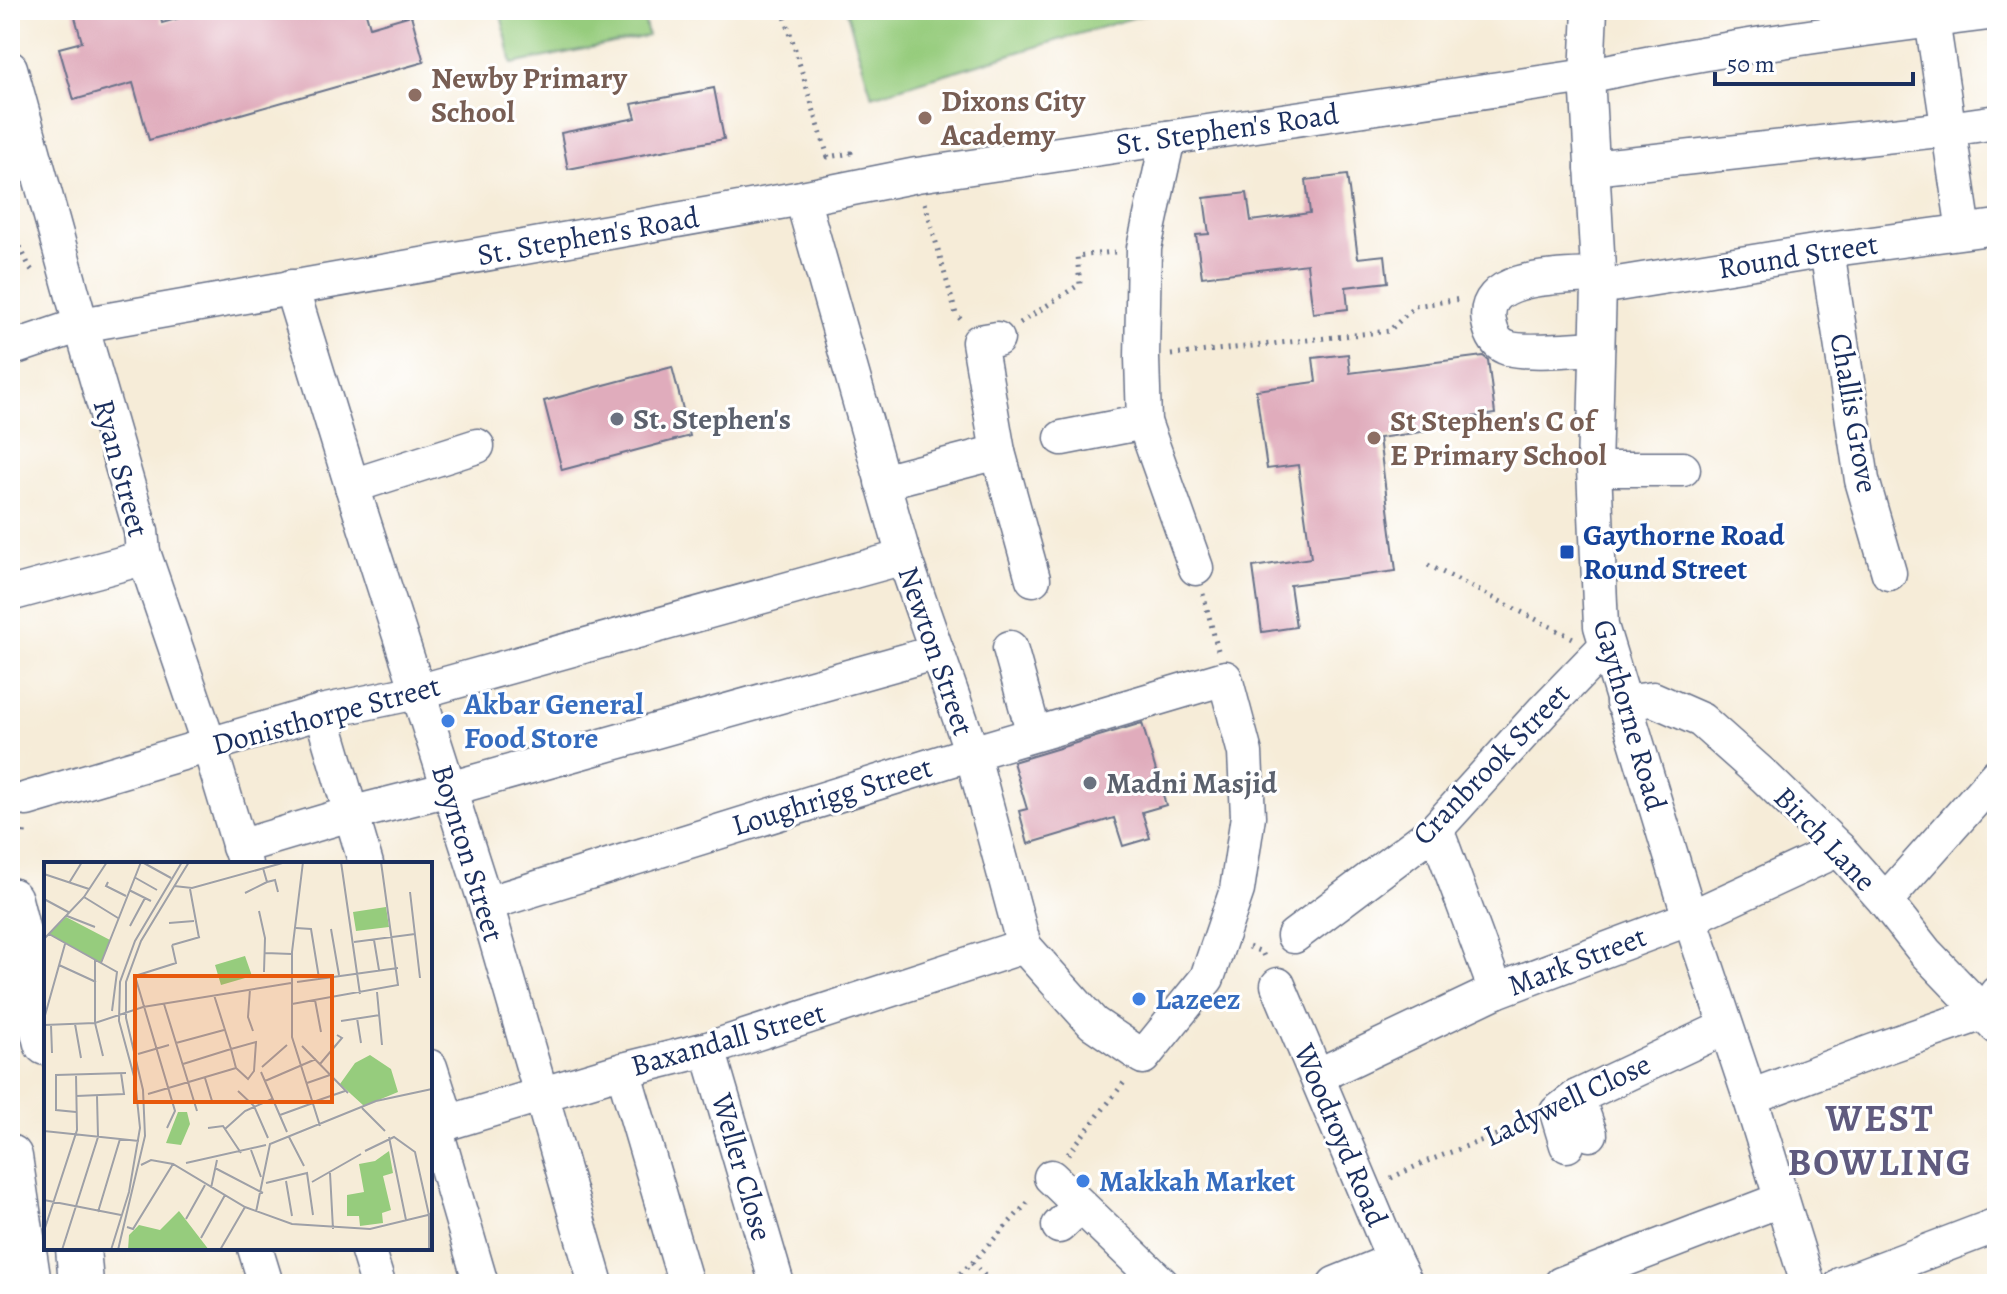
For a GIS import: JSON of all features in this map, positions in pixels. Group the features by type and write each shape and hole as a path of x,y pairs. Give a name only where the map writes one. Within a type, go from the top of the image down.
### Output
{"main road":[{"path":"10,900 44,1035"},
{"path":"10,1157 29,1284"},
{"path":"78,1250 81,1284"}],"street":[{"name":"Gaythorne Road","path":"1590,10 1587,76 1598,281 1594,469 1603,648 1808,1284"},
{"name":"St. Stephen's Road","path":"10,349 81,325 917,175 1587,76 1875,18 1932,20 1997,12"},
{"path":"1932,20 1964,231"},
{"name":"Ryan Street","path":"10,68 141,531 143,552 209,745 242,855"},
{"path":"1592,168 1997,122"},
{"path":"1168,138 1144,248 1144,422 1198,528 1196,568"},
{"name":"Newton Street","path":"802,198 904,557 972,753 1024,946 1093,1023 1143,1057 1207,978 1221,938"},
{"name":"Round Street","path":"1597,348 1518,350 1503,347 1493,336 1488,307 1494,295 1510,286 1535,279 1598,281 1997,227"},
{"name":"Challis Grove","path":"1827,250 1862,480 1889,573"},
{"name":"Boynton Street","path":"291,287 486,904 596,1284"},
{"path":"988,340 998,452 1033,579"},
{"path":"1062,438 1144,422"},
{"path":"352,486 477,446"},
{"path":"882,482 998,452"},
{"path":"1594,469 1683,469"},
{"path":"10,594 132,561 143,552"},
{"name":"Donisthorpe Street","path":"27,799 332,710 417,692 904,557"},
{"path":"1010,648 1034,734"},
{"name":"Cranbrook Street","path":"1294,936 1436,829 1603,648"},
{"path":"242,855 350,814 937,652"},
{"path":"1221,938 1237,890 1248,816 1245,753 1225,678"},
{"name":"Loughrigg Street","path":"486,904 1225,678"},
{"name":"Birch Lane","path":"1623,703 1653,699 1701,720 1839,849 1925,952 1992,1011"},
{"path":"332,710 350,814 365,862"},
{"path":"1885,901 1997,775"},
{"path":"1436,829 1496,991"},
{"name":"Mark Street","path":"1317,1076 1496,991 1690,918 1839,849"},
{"name":"Baxandall Street","path":"438,1126 540,1093 708,1049 1024,946"},
{"name":"Woodroyd Road","path":"1278,985 1400,1272"},
{"path":"1750,1097 1867,1038 1992,1011"},
{"name":"Ladywell Close","path":"1567,1104 1726,1027"},
{"name":"Weller Close","path":"708,1049 777,1284"},
{"path":"623,1070 686,1284"},
{"path":"432,1082 438,1126 481,1284"},
{"path":"1567,1104 1578,1140"},
{"path":"1051,1177 1070,1216 1162,1284"},
{"path":"1561,1284 1780,1200"},
{"path":"1844,1283 1997,1225"},
{"path":"256,1250 266,1284"},
{"path":"368,1250 378,1284"},
{"path":"1335,1284 1400,1272"}],"path":[{"path":"783,10 828,157 851,153 858,187"},
{"path":"917,175 956,314 988,340 1080,284 1077,256 1144,248"},
{"path":"1142,358 1389,331 1415,306 1457,301 1471,295"},
{"path":"1428,565 1603,648"},
{"path":"1196,568 1225,678"},
{"path":"1221,938 1262,952 1278,985"},
{"name":"Ladywell Close","path":"1364,1190 1567,1104"},
{"path":"972,1263 993,1284"}],"green space":[{"path":"500,10 642,10 648,36 512,64"},
{"path":"846,10 1159,10 872,96"}],"building":[{"path":"73,10 159,10 162,23 208,10 365,10 370,27 411,15 424,62 149,140 133,83 74,100 59,48 82,42"},
{"path":"714,88 724,139 568,169 561,133 636,118 632,104"},
{"path":"1347,175 1358,258 1385,255 1388,282 1346,287 1348,309 1313,313 1307,264 1202,277 1196,235 1209,234 1204,198 1247,193 1251,221 1310,213 1306,180"},
{"path":"1348,354 1350,373 1483,356 1488,360 1495,414 1427,423 1428,431 1379,438 1396,571 1290,585 1296,627 1262,632 1253,567 1311,558 1298,465 1267,469 1256,390 1316,382 1313,358"},
{"name":"St. Stephen's","path":"672,367 690,436 562,470 544,401"},
{"name":"Madni Masjid","path":"1142,723 1166,805 1142,812 1150,838 1123,846 1114,818 1028,844 1019,811 1027,809 1013,762"}],"place":[{"name":"Newby Primary School","path":"415,95"},
{"name":"Dixons City Academy","path":"925,118"},
{"name":"St. Stephen's","path":"617,419"},
{"name":"St Stephen's C of E Primary School","path":"1374,438"},
{"name":"Gaythorne Road Round Street","path":"1567,552"},
{"name":"Akbar General Food Store","path":"448,721"},
{"name":"Madni Masjid","path":"1090,783"},
{"name":"Lazeez","path":"1139,999"},
{"name":"Makkah Market","path":"1083,1181"}],"district":[{"name":"WEST BOWLING","path":"1880,1140"}]}
